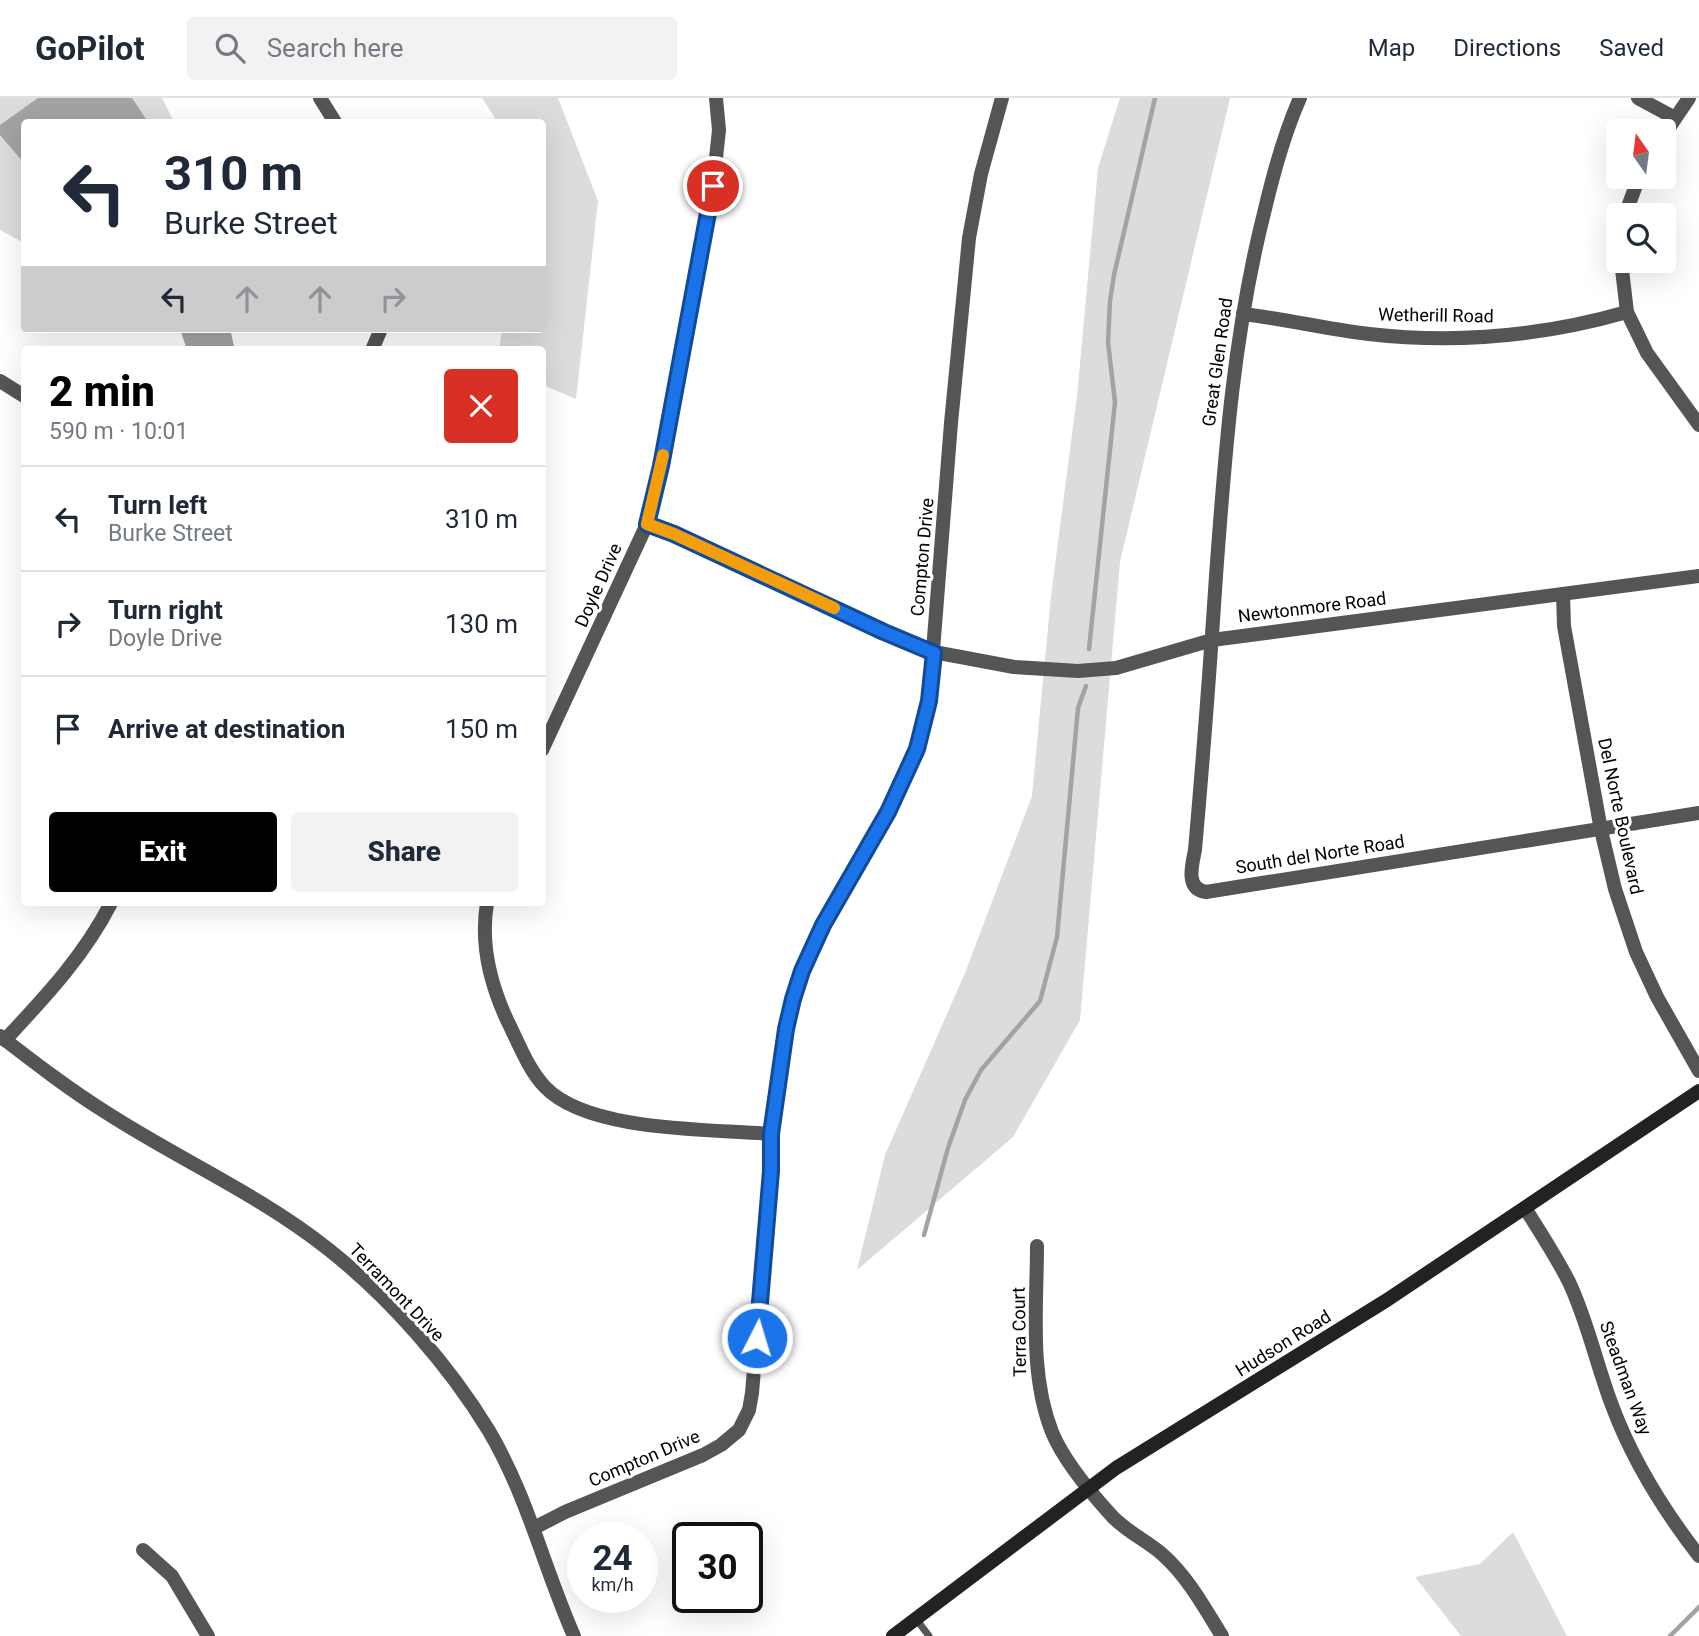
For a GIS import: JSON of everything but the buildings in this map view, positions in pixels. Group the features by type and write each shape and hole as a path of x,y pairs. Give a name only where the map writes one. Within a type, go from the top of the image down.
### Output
{"street":[{"path":"320,98 333,119"},
{"name":"Doyle Drive","path":"546,741 647,524 661,466 713,186 719,130 716,98"},
{"name":"Compton Drive","path":"534,1528 565,1512 704,1455 739,1430 749,1410 771,1171 771,1134 786,1029 802,971 823,925 888,812 913,760 929,701 969,238 981,174 1002,98"},
{"name":"Great Glen Road","path":"1212,639 1226,436 1242,314 1249,274 1275,171 1290,119 1300,98"},
{"path":"1638,98 1675,118 1689,98"},
{"path":"1622,273 1627,312 1647,353 1699,425"},
{"name":"Wetherill Road","path":"1242,314 1368,334 1451,338 1552,330 1627,312"},
{"path":"0,381 21,394"},
{"name":"Newtonmore Road","path":"647,524 934,653 1014,667 1097,671 1153,658 1212,639 1699,576"},
{"name":"Del Norte Boulevard","path":"1563,594 1564,626 1601,830 1615,889 1636,952 1657,997 1699,1070"},
{"name":"South del Norte Road","path":"1212,639 1191,871 1193,885 1198,891 1206,892 1699,813"},
{"path":"3,1038 77,960 110,906"},
{"path":"487,906 484,938 492,981 531,1069 552,1093 581,1110 618,1120 771,1134"},
{"name":"Terramont Drive","path":"3,1038 107,1113 292,1223 363,1279 412,1331 472,1406 505,1461 534,1528 574,1636"},
{"name":"Hudson Road","path":"893,1636 1116,1468 1387,1300 1699,1091"},
{"name":"Steadman Way","path":"1525,1208 1573,1292 1603,1382 1628,1442 1678,1529 1699,1556"},
{"name":"Terra Court","path":"1037,1246 1038,1370 1042,1399 1053,1435 1061,1450 1112,1517 1161,1553 1174,1566 1196,1594 1222,1636"},
{"path":"143,1550 172,1576 207,1636"}],"lane":[{"path":"916,1619 929,1636"}],"shaded area":[{"path":"0,98 162,98 172,119 21,119 21,241 0,230"},
{"path":"38,98 132,98 146,119 21,119 21,160 0,135 0,125"},
{"path":"482,98 558,98 598,201 576,399 546,386 546,346 500,346 501,333 546,333 546,119 494,119"},
{"path":"1120,98 1230,98 1120,562 1080,1020 1013,1137 857,1270 885,1155 965,973 1032,796 1051,596 1077,396 1098,168"},
{"path":"181,333 231,333 234,346 186,346"},
{"path":"1513,1532 1567,1636 1461,1636 1415,1577 1480,1564"}],"waterway":[{"path":"1089,649 1115,402 1108,342 1110,301 1155,98"},
{"path":"924,1235 948,1148 965,1100 981,1070 1040,1001 1057,937 1078,708 1086,686"},
{"path":"1670,1636 1699,1607"}],"slow traffic":[{"path":"663,455 647,524 788,585 834,608"}],"route":[{"path":"713,186 661,466 647,524 788,585 934,653 929,701 917,749 904,781 823,925 802,971 793,999 771,1134 771,1171 757,1338"}]}
